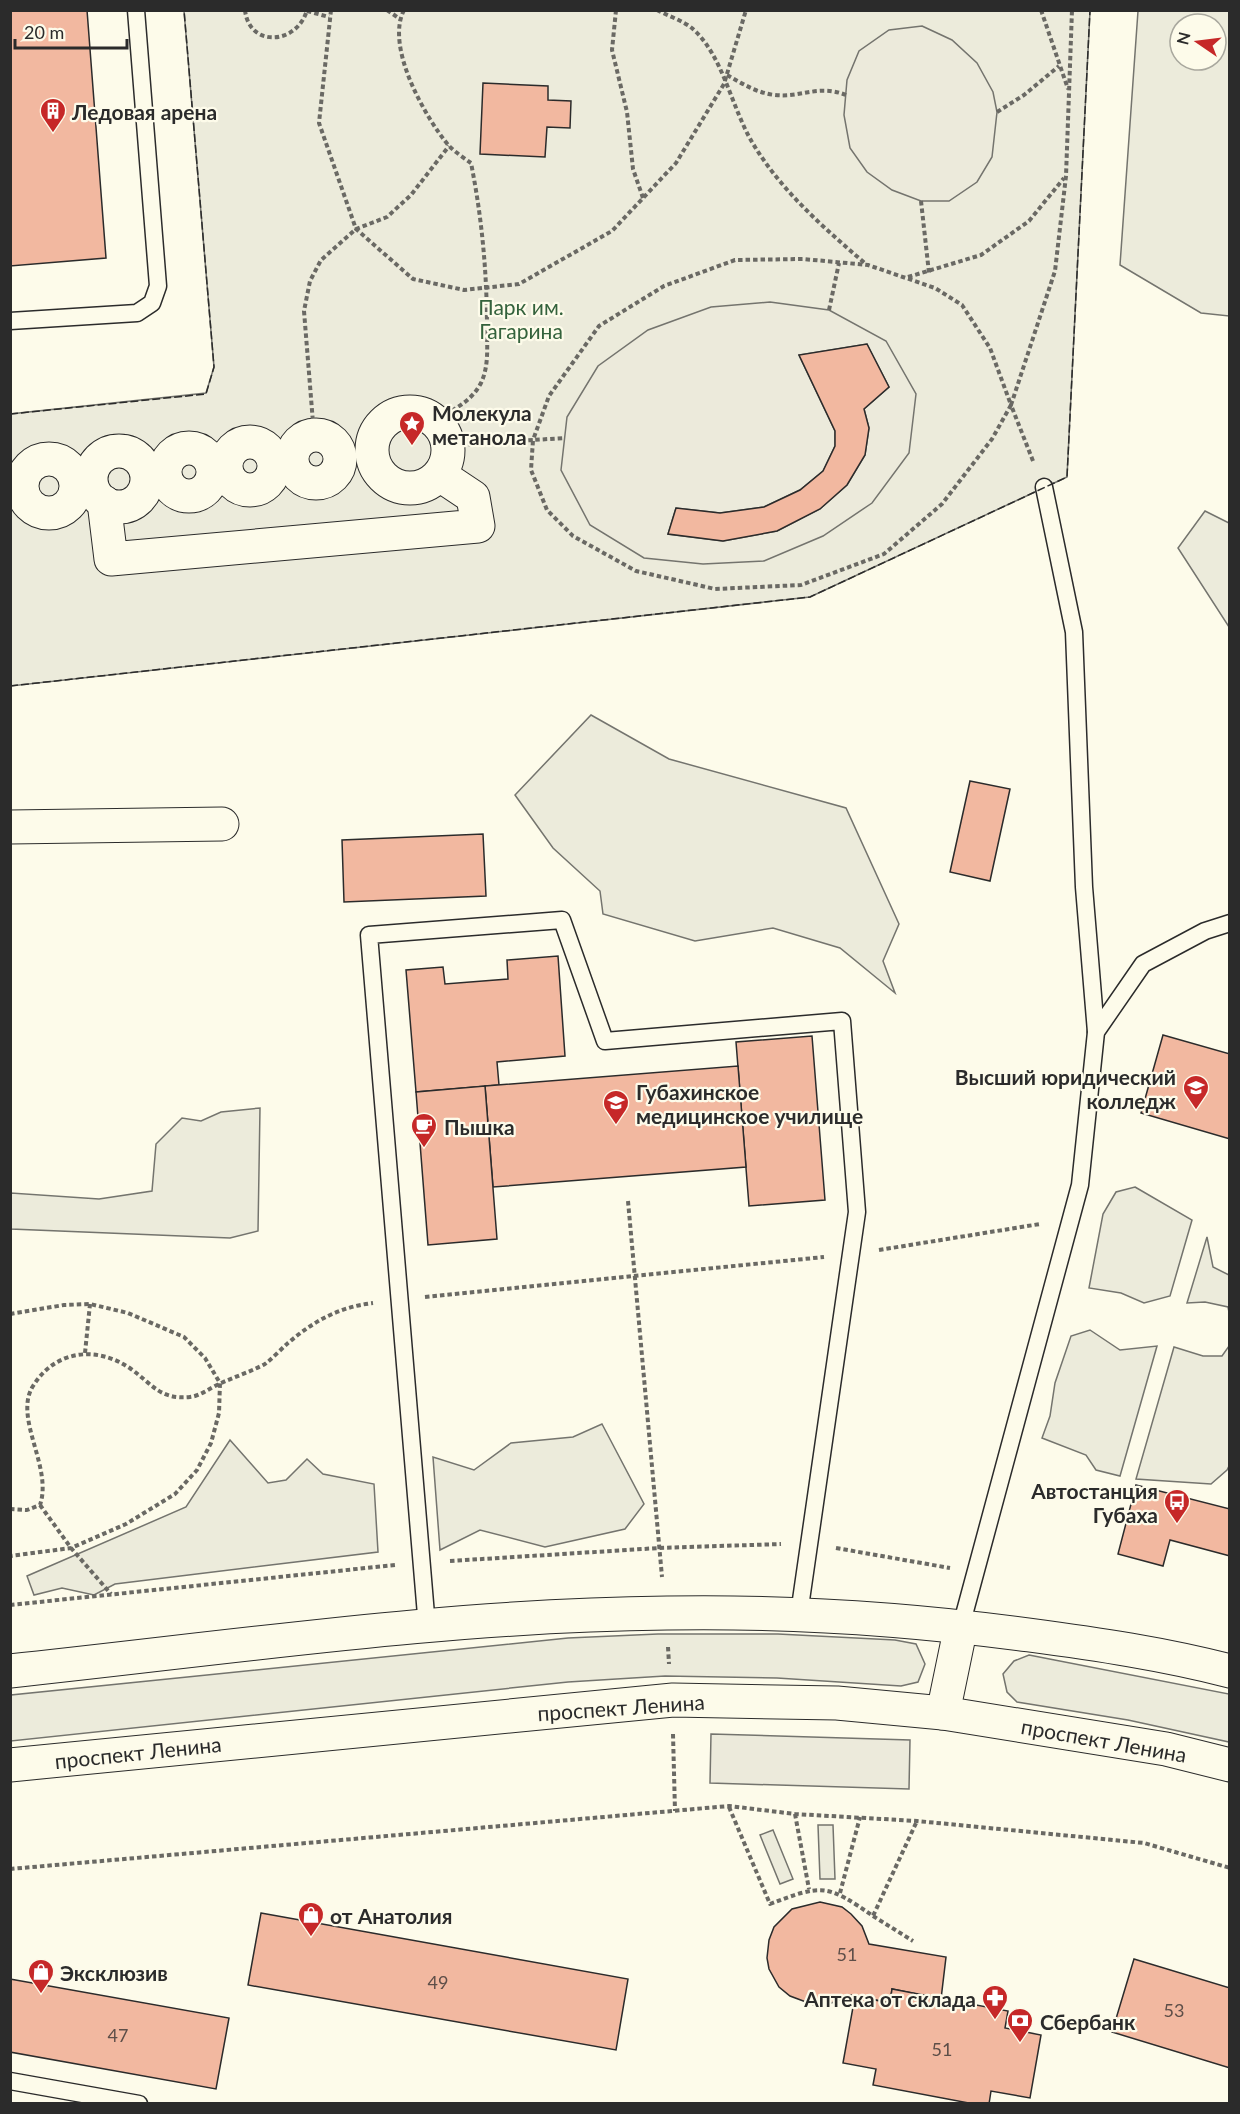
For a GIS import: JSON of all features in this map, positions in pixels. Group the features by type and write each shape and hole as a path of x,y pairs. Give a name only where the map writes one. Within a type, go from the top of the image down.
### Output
{"main road":[{"path":"16,489 30,465 41,459 53,458 69,466 91,489 116,507 128,506 139,499 172,454 181,448 202,451 220,469 233,448 242,443 253,442 263,445 303,480 313,484 323,483 333,477 339,468 373,439 381,426 392,416 407,411 422,413 473,497 478,526 111,559 91,489 93,469 100,458 111,452 123,451 139,459 156,475"},
{"path":"283,463 298,441 314,435 329,439 337,446 356,455 399,487 414,489 429,484 441,447"},
{"path":"10,827 222,824"},
{"path":"10,1671 427,1627 665,1613 799,1614 961,1626 1082,1642 1188,1660 1230,1671"},
{"path":"943,1713 961,1626"},
{"name":"проспект Ленина","path":"10,1765 673,1700 837,1703 943,1713 1166,1749 1230,1765"}],"lane":[{"path":"10,321 137,313 152,303 158,286 136,10"},
{"path":"961,1626 1080,1185 1096,1032 1084,887 1074,632 1044,487"},
{"path":"427,1627 369,935 561,920 605,1041 842,1022 857,1212 799,1614"},
{"path":"1096,1032 1143,964 1205,931 1230,923"},
{"path":"10,2081 139,2103"}],"path":[{"path":"245,10 250,26 259,34 271,38 283,37 294,32 303,23 307,11 329,17"},
{"path":"331,10 320,123 356,229 413,279 464,290 519,284 612,231 676,164 724,84 746,10"},
{"path":"387,10 400,19"},
{"path":"404,10 400,19 402,60 410,83 449,146 471,163 479,206 487,288 487,365 481,384 467,402 441,447"},
{"path":"616,10 612,50 627,112 633,169 643,198"},
{"path":"657,10 692,27 713,51 724,84 752,142 803,209 868,265"},
{"path":"1041,10 1069,93"},
{"path":"1044,487 1011,405 990,348 962,306 936,288 868,265 803,260 735,260 664,286 599,326 549,396 533,440 531,470 547,510 573,536 636,572 716,589 801,585 884,554 942,504 992,439 1011,405 1055,271 1065,176 1072,10"},
{"path":"997,112 1024,95 1059,66"},
{"path":"727,75 754,90 777,96 832,89 846,95"},
{"path":"314,435 304,311 310,282 321,260 356,229 387,217 411,195 449,146"},
{"path":"908,277 929,273 981,255 1029,221 1065,176"},
{"path":"921,201 929,273"},
{"path":"829,310 839,263"},
{"path":"441,447 565,438"},
{"path":"628,1202 673,1700 675,1811"},
{"path":"40,1505 44,1492 44,1478 28,1418 31,1388 44,1372 62,1358 85,1353 130,1368 155,1390 176,1397 193,1397 266,1363 316,1320 352,1305 851,1254 1071,1219"},
{"path":"10,1314 64,1305 90,1305 128,1313 184,1338 205,1358 220,1383 219,1413 211,1443 197,1470 175,1494 126,1524 71,1548 10,1556"},
{"path":"85,1353 90,1305"},
{"path":"40,1505 71,1548 111,1594"},
{"path":"10,1509 27,1510 40,1505"},
{"path":"10,1605 422,1563 659,1548 809,1544 975,1572"},
{"path":"729,1806 770,1904 809,1889 840,1893 913,1941"},
{"path":"10,1869 729,1806 795,1814 917,1821 1144,1843 1230,1868"},
{"path":"795,1814 809,1889"},
{"path":"840,1893 860,1817"},
{"path":"873,1916 917,1821"}],"green space":[{"name":"Парк им. Гагарина","path":"184,11 1090,11 1067,477 810,597 11,686 10,414 206,393 214,367"},
{"path":"1138,11 1229,11 1229,316 1201,313 1120,265"},
{"path":"1205,511 1229,523 1229,627 1178,548"},
{"path":"591,715 669,759 846,808 899,924 883,961 895,993 840,948 773,928 695,941 603,914 600,891 553,848 515,795"},
{"path":"260,1108 258,1231 230,1238 11,1229 11,1193 99,1199 152,1191 156,1144 182,1118 201,1121 221,1112"},
{"path":"1135,1187 1192,1220 1170,1296 1144,1303 1121,1293 1089,1288 1103,1214 1116,1192"},
{"path":"1207,1237 1213,1267 1229,1275 1229,1312 1228,1307 1205,1302 1187,1303"},
{"path":"1090,1330 1120,1350 1157,1346 1120,1476 1096,1470 1086,1455 1042,1438 1050,1416 1055,1383 1071,1336"},
{"path":"1229,1346 1230,1464 1227,1470 1211,1484 1136,1479 1174,1347 1203,1356 1222,1356"},
{"path":"602,1424 644,1504 625,1529 545,1547 480,1530 440,1550 433,1457 474,1470 511,1443 573,1437"},
{"path":"230,1440 268,1483 286,1480 307,1459 323,1474 374,1484 378,1552 115,1584 94,1595 62,1588 34,1595 27,1576 186,1507"},
{"path":"658,1634 778,1634 895,1640 916,1644 925,1664 918,1682 901,1686 777,1678 665,1676 568,1682 11,1741 11,1695 568,1638"},
{"path":"1029,1655 1229,1694 1229,1742 1128,1720 1017,1702 1007,1692 1003,1674 1014,1661"},
{"path":"818,1825 833,1825 835,1879 820,1879"},
{"path":"773,1830 793,1879 780,1884 760,1835"}],"shaded area":[{"path":"922,26 952,40 977,63 993,92 997,112 992,157 977,182 949,201 921,201 892,190 867,172 850,148 844,115 847,80 859,51 889,30"},
{"path":"770,302 829,310 886,341 916,394 909,453 872,503 823,536 764,561 703,564 644,558 590,525 561,470 567,417 598,366 648,330 711,307","holes":["867,344 889,387 864,409 869,428 865,455 847,485 820,509 777,531 723,541 668,534 676,508 720,513 764,507 800,490 823,471 835,446 835,431 799,355"]},
{"path":"711,1734 910,1740 909,1789 710,1783"}],"building":[{"name":"Ледовая арена","path":"10,10 87,10 106,258 10,266"},
{"path":"483,83 548,86 548,100 571,101 570,128 547,127 545,157 480,154"},
{"path":"867,344 889,387 864,409 869,428 865,455 847,485 820,509 777,531 723,541 668,534 676,508 720,513 764,507 800,490 823,471 835,446 835,431 799,355"},
{"path":"970,781 1010,789 990,881 950,872"},
{"path":"483,834 486,896 344,902 342,840"},
{"path":"558,956 565,1056 497,1062 499,1085 416,1092 406,970 443,967 445,984 508,979 507,960"},
{"path":"1163,1035 1230,1054 1230,1139 1141,1113"},
{"path":"812,1036 825,1200 749,1206 736,1042"},
{"name":"Губахинское медицинское училище","path":"738,1066 746,1167 493,1187 485,1086"},
{"path":"485,1086 497,1239 428,1245 416,1092"},
{"name":"Автостанция Губаха","path":"1136,1485 1230,1509 1230,1556 1170,1540 1163,1566 1118,1554"},
{"path":"820,1902 842,1907 851,1914 862,1926 869,1944 946,1957 941,1999 892,1989 890,2003 851,1995 829,2004 814,2005 790,1996 779,1987 769,1969 767,1958 769,1940 774,1927 792,1909"},
{"path":"261,1913 628,1979 616,2050 248,1985"},
{"path":"1134,1959 1230,1988 1230,2068 1112,2032"},
{"path":"10,1979 229,2018 216,2089 10,2052"},
{"path":"892,1989 1008,2011 1005,2028 1041,2035 1030,2098 991,2091 989,2104 974,2104 873,2085 876,2069 843,2063 855,1996 890,2003"}],"fence":[{"path":"10,414 206,394 214,367 184,10"},
{"path":"10,686 810,597 1067,477 1090,10"}],"place":[{"name":"Ледовая арена","path":"53,134"},
{"name":"Молекула метанола","path":"412,447"},
{"name":"Высший юридический колледж","path":"1196,1111"},
{"name":"Губахинское медицинское училище","path":"616,1126"},
{"name":"Пышка","path":"424,1149"},
{"name":"Автостанция Губаха","path":"1177,1525"},
{"name":"от Анатолия","path":"311,1938"},
{"name":"Эксклюзив","path":"41,1995"},
{"name":"Аптека от склада","path":"995,2021"},
{"name":"Сбербанк","path":"1020,2044"}]}
